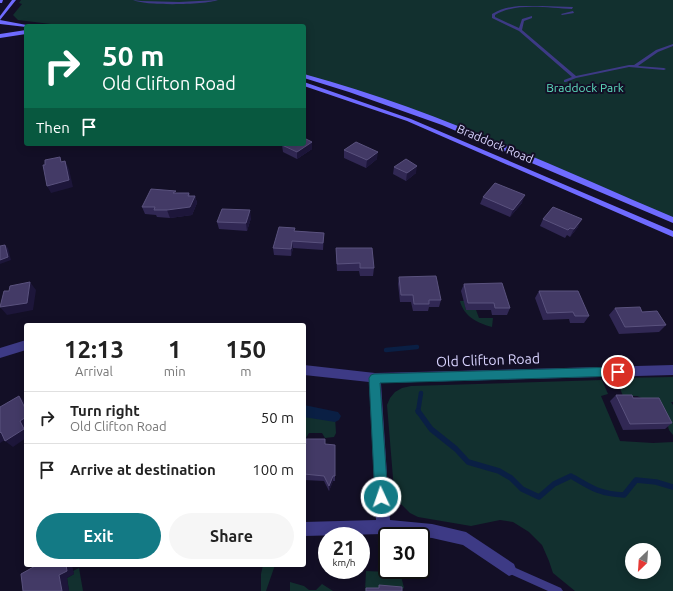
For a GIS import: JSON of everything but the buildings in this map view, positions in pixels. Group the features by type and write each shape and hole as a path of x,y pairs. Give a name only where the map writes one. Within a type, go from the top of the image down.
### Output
{"main road":[{"path":"0,19 14,0"},
{"path":"0,22 24,25"},
{"path":"0,29 24,32"},
{"path":"0,36 24,32"},
{"name":"Braddock Road","path":"306,77 345,88 438,121 673,220"},
{"name":"Braddock Road","path":"306,85 409,120 673,234"}],"street":[{"path":"0,353 24,346"},
{"name":"Old Clifton Road","path":"306,370 374,378 673,370"},
{"path":"374,378 383,527"},
{"path":"306,529 378,527"},
{"path":"430,531 466,539 509,569"}],"lane":[{"path":"134,0 142,2 180,3 217,0"},
{"path":"562,14 572,10 509,8 496,11 492,15 494,18 520,30 575,77"},
{"path":"520,30 523,20 531,17"},
{"path":"635,66 657,51 673,45"},
{"path":"565,81 575,77 630,66 664,69"},
{"path":"509,569 558,591"}],"green space":[{"name":"Braddock Park","path":"21,0 673,0 673,219 393,104 306,77 306,24 51,24 18,20 13,15 22,4 19,3"},
{"path":"460,301 464,301 466,310 476,310 479,318 493,318 492,327 482,324 468,315 462,307"},
{"path":"673,377 673,402 671,402 673,405 673,435 669,430 667,423 644,399 637,396 623,396 619,386 620,378"},
{"path":"602,380 608,394 601,396 620,441 653,443 673,442 673,591 575,591 553,573 542,545 529,532 513,522 500,520 471,526 418,517 410,513 399,502 394,490 387,405 395,392 402,388 411,386"},
{"path":"306,412 335,417 336,433 334,437 325,438 322,433 309,433 306,438"},
{"path":"263,567 274,567 266,591 261,591"},
{"path":"79,568 83,591 69,591 67,578 74,574 73,571"},
{"path":"370,571 378,572 378,579 402,579 404,588 400,590 377,588 365,591 366,579 370,579"},
{"path":"290,582 304,586 309,590 316,590 322,584 333,591 290,591"}],"water":[{"path":"306,405 338,412 341,416 339,420 335,422 306,417"}],"waterway":[{"path":"386,350 417,347"},
{"path":"418,411 421,393"},
{"path":"418,411 431,429 456,449 468,462 499,471 511,478 522,489 539,497 554,484 571,476 596,490 624,495 636,480 656,482 673,487"}],"route":[{"path":"381,497 374,378 618,372"}]}
